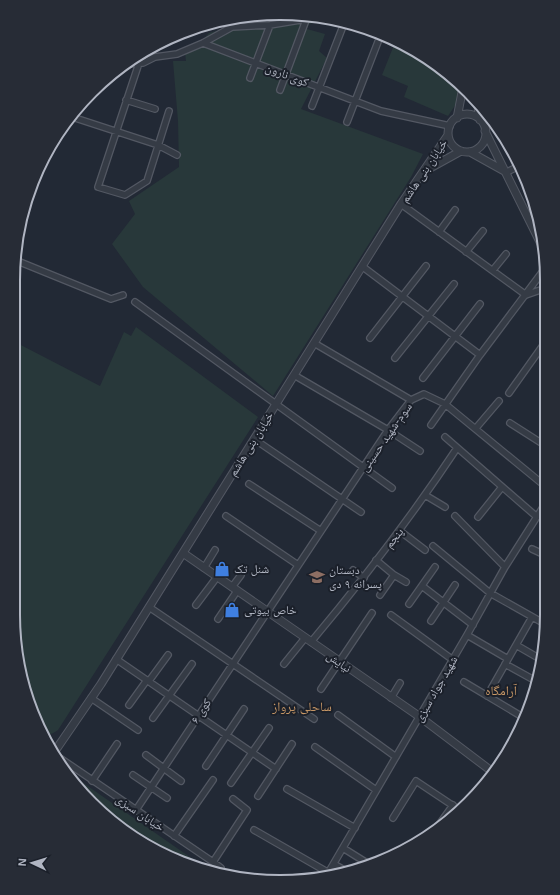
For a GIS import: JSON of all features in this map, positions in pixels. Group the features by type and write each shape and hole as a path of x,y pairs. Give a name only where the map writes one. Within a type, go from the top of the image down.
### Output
{"street":[{"path":"169,110 147,181 125,195 98,187 115,131 139,63 144,63 155,57 177,54 203,43 232,27 270,25 298,21"},
{"path":"280,90 305,21"},
{"path":"250,78 270,25"},
{"path":"312,106 342,28"},
{"path":"347,122 379,40"},
{"name":"کوی نارون","path":"203,43 381,111 450,126"},
{"path":"461,94 456,118 450,126 448,135 452,145 461,151 470,152 507,172"},
{"path":"126,100 155,109"},
{"path":"479,114 485,131 507,172 536,232"},
{"path":"456,118 471,115 480,120"},
{"path":"77,119 158,145 177,155"},
{"path":"470,152 482,144 485,131"},
{"name":"خیابان بنی هاشم","path":"57,749 183,553 401,204 448,135"},
{"path":"422,173 461,151"},
{"path":"507,172 514,168"},
{"path":"401,204 526,295"},
{"path":"439,232 455,210"},
{"path":"466,252 483,231"},
{"path":"492,270 506,254"},
{"path":"21,262 111,299 123,295"},
{"path":"370,338 426,266"},
{"path":"363,267 480,355"},
{"path":"431,425 480,355 540,276"},
{"path":"395,358 454,284"},
{"path":"526,295 540,290"},
{"path":"135,302 275,405 392,488"},
{"path":"422,378 480,304"},
{"path":"314,343 411,400"},
{"path":"508,393 540,349"},
{"path":"294,375 388,430 420,452"},
{"name":"سوم-شهید حسینی","path":"267,611 388,430 411,400 424,394 445,404 540,482"},
{"path":"476,428 499,401"},
{"path":"510,423 540,442"},
{"path":"445,438 537,517"},
{"path":"254,439 361,512"},
{"name":"پنجم","path":"284,664 308,640 364,578 376,560 400,531 457,448"},
{"path":"249,484 321,531"},
{"path":"478,517 502,487"},
{"path":"425,495 446,507"},
{"name":"شهید جواد سبزی","path":"330,870 453,660 505,567 540,512"},
{"path":"226,516 298,565"},
{"path":"456,516 505,567"},
{"path":"400,531 425,550"},
{"path":"433,546 490,593 540,621"},
{"path":"532,549 540,553"},
{"path":"204,568 215,550"},
{"name":"نیایش","path":"183,553 420,717 489,769"},
{"path":"376,560 394,575 406,582"},
{"path":"409,604 435,567"},
{"path":"353,570 364,578"},
{"path":"218,619 241,575"},
{"path":"380,595 394,575"},
{"path":"196,605 217,577"},
{"path":"431,621 455,585"},
{"path":"422,586 473,625"},
{"path":"149,606 314,719"},
{"name":"کوی ۶","path":"136,810 267,611"},
{"path":"321,689 372,613"},
{"path":"391,615 453,660"},
{"path":"487,696 532,617"},
{"path":"467,635 508,659"},
{"path":"516,645 537,657"},
{"path":"129,705 168,654"},
{"path":"116,659 199,714 276,769"},
{"path":"153,718 192,664"},
{"path":"505,664 532,679"},
{"path":"464,682 520,714"},
{"path":"391,698 400,683"},
{"path":"91,698 138,730"},
{"path":"206,766 244,709"},
{"path":"338,715 396,757"},
{"path":"231,783 269,728"},
{"path":"92,781 117,744"},
{"path":"258,796 292,744"},
{"path":"315,747 376,790"},
{"path":"146,755 181,780"},
{"name":"خیابان سبزی","path":"67,763 221,868"},
{"path":"133,775 167,798"},
{"path":"174,836 213,780"},
{"path":"393,818 416,781 453,805 447,813"},
{"path":"287,788 355,828"},
{"path":"212,862 247,810 233,799"},
{"path":"254,830 323,871"},
{"path":"343,848 365,861"},
{"path":"334,864 340,868"}],"shaded area":[{"path":"280,20 314,22 316,22 309,24 307,29 325,34 319,51 327,58 301,109 423,154 411,177 273,396 143,287 112,244 135,214 129,201 179,167 178,121 173,61 186,61 185,53 196,47 209,33 233,26 267,24"},
{"path":"393,46 424,64 459,91 456,104 448,116 404,97 408,86 382,75"},
{"path":"136,327 258,417 58,730 49,734 34,699 22,649 20,615 20,345 100,386 124,332 131,336"},
{"path":"81,782 195,861 165,848 136,831 96,799"}],"place":[{"name":"شنل تک","path":"222,569"},
{"name":"دبستان پسرانه ۹ دی","path":"317,577"},
{"name":"خاص بیوتی","path":"232,610"}],"district":[{"name":"آرامگاه","path":"501,690"},
{"name":"ساحلی پرواز","path":"302,706"}]}
